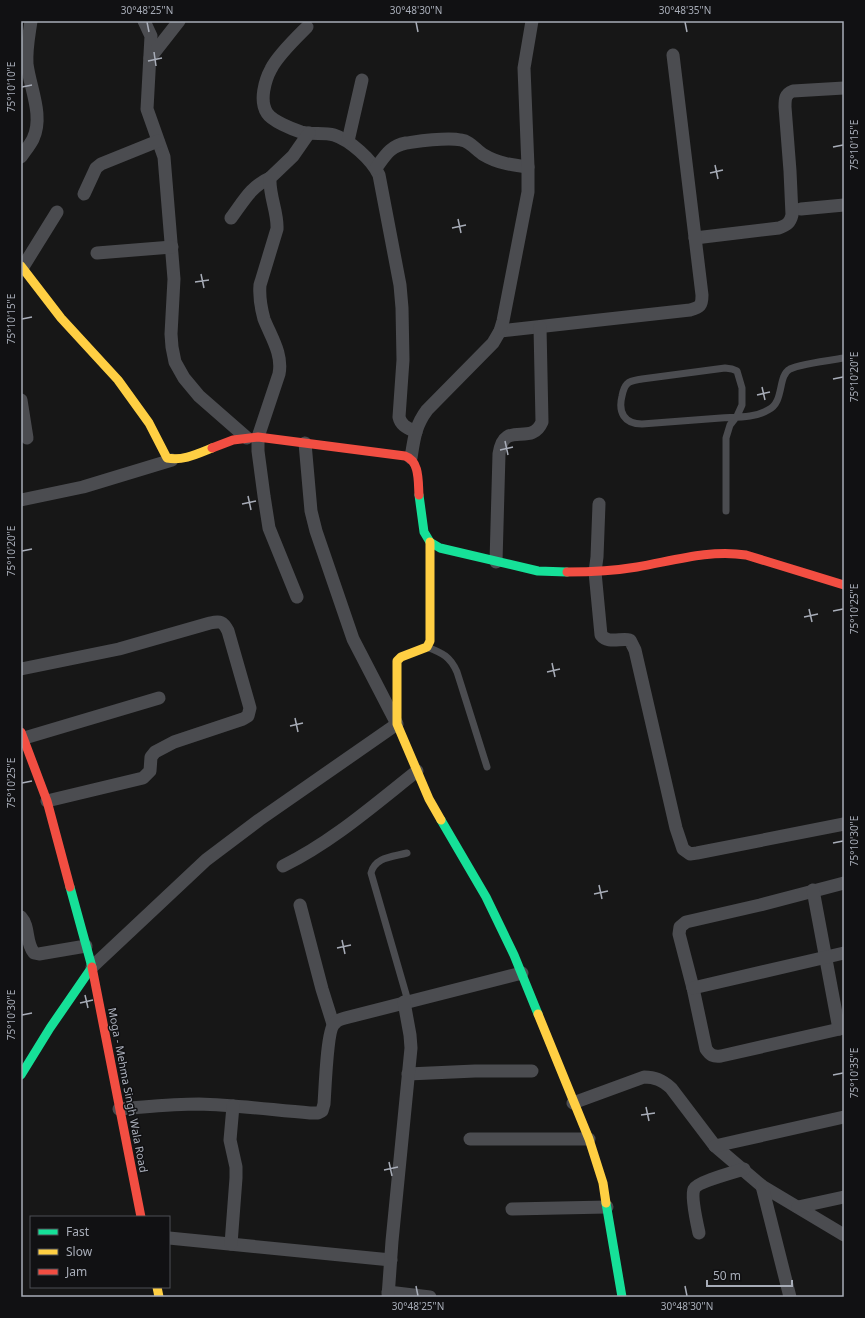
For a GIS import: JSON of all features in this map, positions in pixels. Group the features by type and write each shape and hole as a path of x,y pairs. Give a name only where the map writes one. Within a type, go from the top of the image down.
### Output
{"street":[{"path":"21,157 33,140 37,121 27,52 31,21"},
{"path":"144,21 151,36 147,108 164,157 172,247 174,279 171,334 172,347 176,362 184,378 199,396 252,437"},
{"path":"150,58 179,21"},
{"path":"411,458 419,422 427,410 493,342 500,331 503,321 528,192 524,68 532,21"},
{"path":"307,27 278,58 271,68 264,95 264,108 268,114 287,126 303,132 334,135 348,141 376,168 383,191 400,285 403,360 399,417 400,422 416,432"},
{"path":"500,331 690,310 699,307 702,303 673,55"},
{"path":"348,141 362,80"},
{"path":"695,238 780,228 786,226 790,222 792,215 785,98 788,93 793,91 844,88"},
{"path":"231,218 255,187 261,182 270,178 293,156 309,132"},
{"path":"376,168 394,146 399,144 456,139 468,142 477,151 492,160 501,163 528,167"},
{"path":"84,194 96,168 101,164 158,141"},
{"path":"270,178 277,229 260,285 259,293 264,319 278,352 281,365 279,374 252,437 261,476 269,528 297,597"},
{"path":"801,209 844,205"},
{"path":"57,212 21,268 62,318 118,380 150,423 167,458 172,460"},
{"path":"97,253 172,247"},
{"path":"496,562 500,445 503,439 509,435 537,430 542,422 540,327"},
{"path":"21,400 27,438"},
{"path":"21,500 82,487 172,460 183,459 232,441 252,437 411,458 415,463 416,468 424,532 430,542 440,548 496,562 538,570 595,572 635,567 703,555 734,553 746,554 844,585"},
{"path":"306,444 311,511 316,530 354,639 397,724 430,799 486,897 522,973 573,1103 589,1139 602,1183 622,1297"},
{"path":"599,504 595,572 601,635 604,639 608,640 630,640 635,650 676,828 683,849 690,854 697,853 844,824"},
{"path":"397,724 398,661 401,656 426,647 430,641 430,542"},
{"path":"21,669 119,649 210,623 221,622 225,624 228,631 250,708 248,716 243,719 174,742 155,752 151,757 150,771 143,778 47,802"},
{"path":"22,736 159,698"},
{"path":"21,1075 50,1028 92,967 206,860 259,820 397,724"},
{"name":"Moga - Mehma Singh Wala Road","path":"22,736 47,802 92,967 141,1216"},
{"path":"283,866 327,841 417,771"},
{"path":"813,890 842,1029 714,1057 709,1054 706,1049 693,988 679,934 682,924 686,922 760,905 813,890 844,883"},
{"path":"119,1109 180,1104 233,1106 310,1113 318,1113 322,1111 333,1024 300,905"},
{"path":"21,917 25,924 29,943 34,953 39,954 86,946"},
{"path":"693,988 844,953"},
{"path":"333,1024 345,1018 522,973"},
{"path":"406,1002 411,1048 388,1294 430,1297"},
{"path":"408,1074 475,1071 532,1071"},
{"path":"573,1103 644,1077 653,1077 664,1082 715,1146 744,1169 762,1186 844,1235"},
{"path":"231,1244 236,1173 230,1140 233,1106"},
{"path":"715,1146 844,1117"},
{"path":"470,1139 589,1139"},
{"path":"699,1233 694,1205 694,1188 705,1182 744,1169"},
{"path":"762,1186 790,1297"},
{"path":"798,1207 844,1197"},
{"path":"512,1209 607,1207"},
{"path":"170,1238 391,1260"}],"lane":[{"path":"726,511 726,438 730,426 737,416 742,405 742,388 737,372 732,369 725,368 631,381 626,384 623,389 621,410 628,421 634,424 737,416 754,415 773,408 778,401 785,375 790,370 844,358"},
{"path":"426,647 441,652 454,664 487,767"},
{"path":"406,853 378,862 372,867 371,873 406,1002"}],"traffic: fast":[{"path":"419,495 424,532 430,542 440,548 538,571 567,572"},
{"path":"441,820 486,897 514,955 538,1014"},
{"path":"21,1075 50,1028 92,967 70,887"},
{"path":"606,1203 622,1297"}],"traffic: slow":[{"path":"21,266 61,318 118,380 149,423 167,458 184,458 212,448"},
{"path":"430,542 430,641 427,647 401,657 397,661 397,724 429,799 441,820"},
{"path":"538,1014 589,1139 603,1183 606,1203"},
{"path":"157,1288 159,1297"}],"traffic: jam":[{"path":"212,448 233,440 258,437 405,456 410,459 416,467 419,495"},
{"path":"567,572 619,569 637,567 691,556 732,554 746,555 844,585"},
{"path":"21,732 47,801 70,887"},
{"path":"92,967 141,1216"}]}
